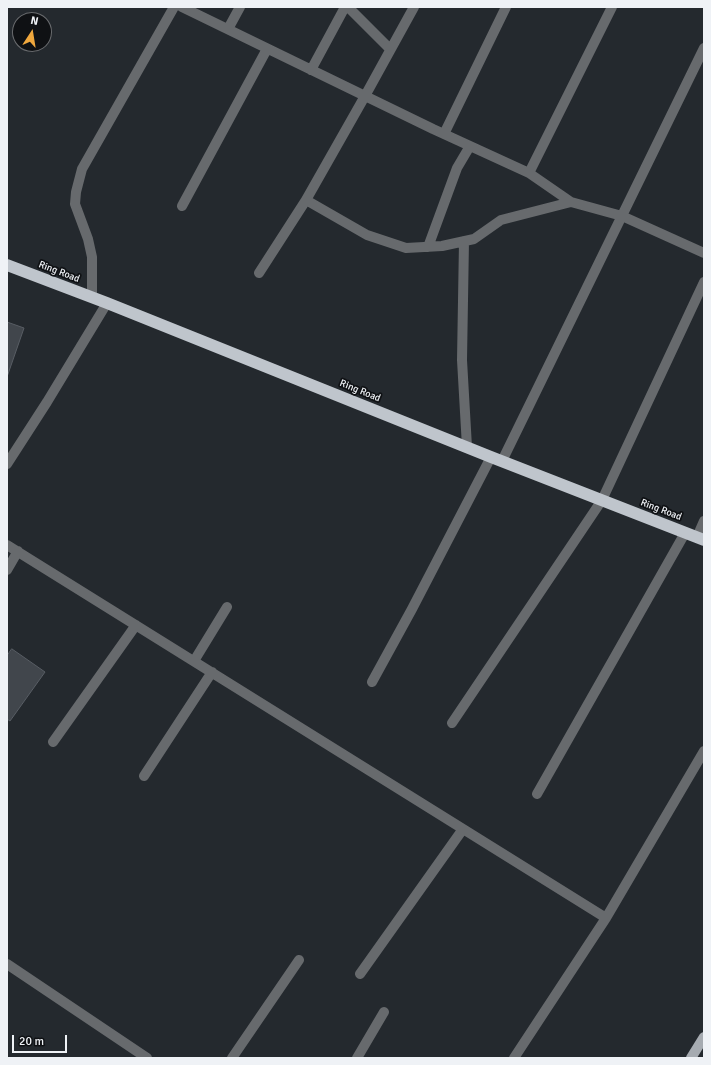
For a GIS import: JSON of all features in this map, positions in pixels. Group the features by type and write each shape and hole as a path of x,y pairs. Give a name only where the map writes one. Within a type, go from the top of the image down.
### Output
{"highway":[{"name":"Ring Road","path":"7,265 92,297 700,539"}],"main road":[{"path":"691,1058 704,1037"}],"street":[{"path":"92,297 92,257 88,239 75,204 76,192 82,169 174,7"},
{"path":"182,7 444,134 530,173 571,202 622,216 704,253"},
{"path":"228,29 240,7"},
{"path":"311,70 347,7 390,49"},
{"path":"259,273 306,200 414,7"},
{"path":"444,134 506,7"},
{"path":"530,173 612,7"},
{"path":"372,682 497,459 622,216 704,48"},
{"path":"182,206 267,49"},
{"path":"428,247 457,168 470,146"},
{"path":"306,200 367,235 406,248 442,246 474,239 501,220 571,202"},
{"path":"464,241 462,360 467,447"},
{"path":"452,724 602,500 704,282"},
{"path":"7,464 47,402 107,303"},
{"path":"700,539 704,521"},
{"path":"537,794 685,533"},
{"path":"7,545 606,918"},
{"path":"7,570 18,552"},
{"path":"194,661 227,607"},
{"path":"53,742 136,625"},
{"path":"144,776 212,672"},
{"path":"514,1058 606,918 704,751"},
{"path":"360,974 463,829"},
{"path":"232,1058 299,960"},
{"path":"7,964 147,1058"},
{"path":"357,1058 384,1012"}],"building":[{"path":"7,322 24,328 7,377"},
{"path":"12,649 45,672 10,721 7,719 7,656"}]}
